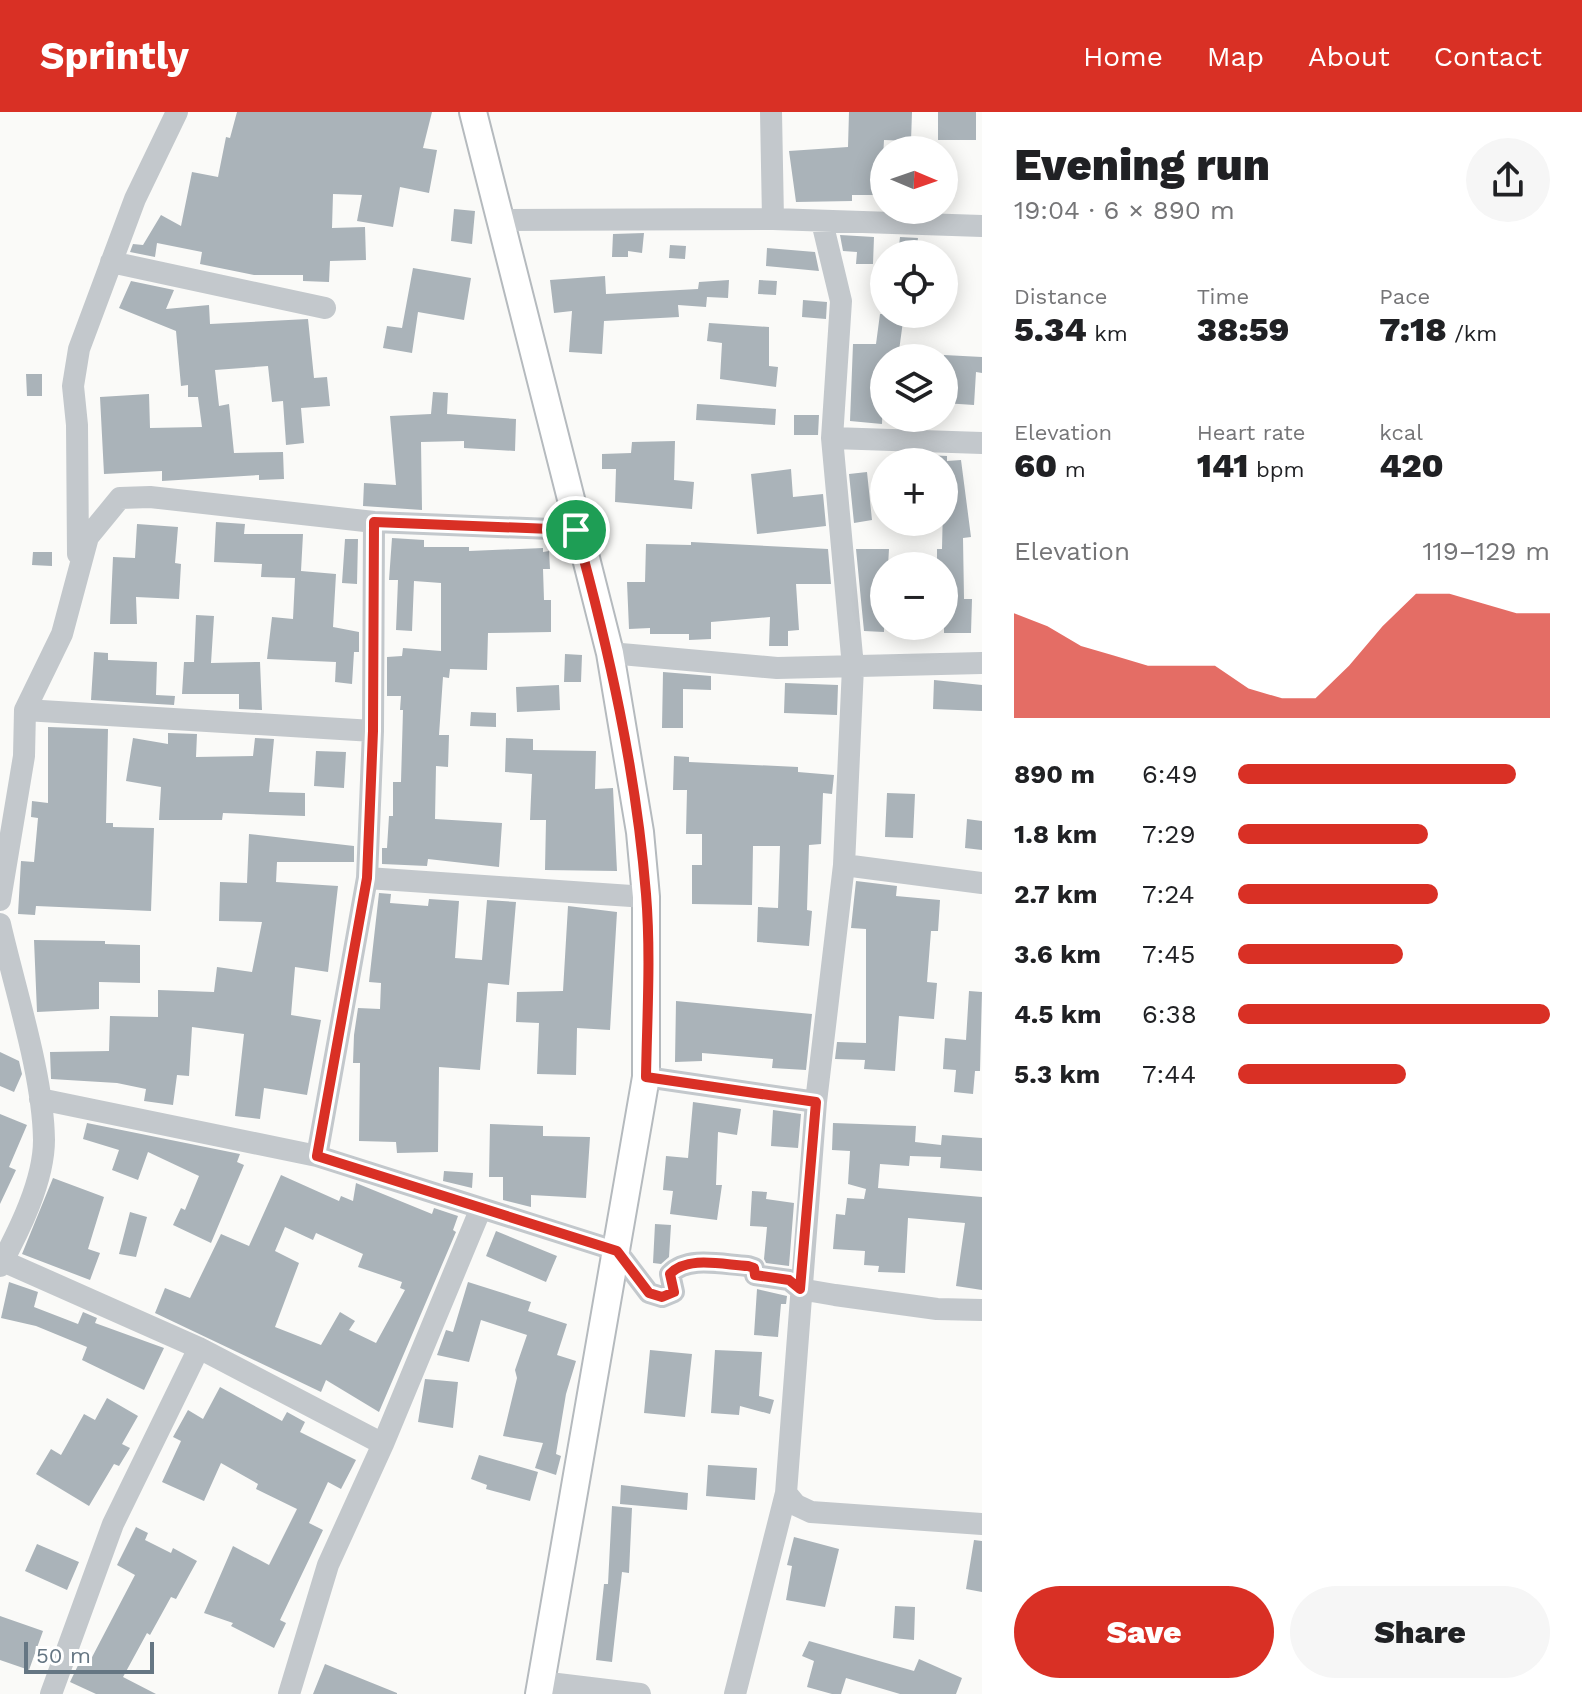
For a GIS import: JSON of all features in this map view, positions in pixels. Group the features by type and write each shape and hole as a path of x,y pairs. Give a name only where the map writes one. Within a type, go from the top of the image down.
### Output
{"main road":[{"path":"473,112 576,530 610,653 640,832 646,897 646,1077 540,1688"}],"street":[{"path":"78,582 77,425 73,386 79,349 135,199 177,112"},
{"path":"771,112 773,219"},
{"path":"499,220 773,219 982,226"},
{"path":"735,1694 786,1493 816,1102 844,865 853,667 832,438 841,301 822,222"},
{"path":"111,262 325,308"},
{"path":"832,438 982,443"},
{"path":"0,900 24,756 25,710 52,659 78,582 88,537 120,498 150,497 374,522 576,530"},
{"path":"317,1156 367,878 373,731 374,522"},
{"path":"610,653 767,668 982,663"},
{"path":"25,710 373,731"},
{"path":"844,865 982,883"},
{"path":"367,878 646,897"},
{"path":"0,924 40,1099 44,1142 39,1172 1,1264 199,1348 383,1444"},
{"path":"646,1077 816,1102"},
{"path":"40,1099 317,1156 617,1251 649,1293 662,1297 674,1292 670,1274 679,1265 692,1263 748,1266 754,1268 755,1275 789,1280 800,1289 925,1308 982,1310"},
{"path":"289,1694 316,1595 383,1444 481,1208"},
{"path":"51,1694 113,1524 199,1348"},
{"path":"786,1493 796,1505 811,1512 982,1524"},
{"path":"540,1688 640,1694"}],"building":[{"path":"237,112 432,112 423,148 437,150 429,193 400,187 393,227 357,221 362,195 333,194 332,228 365,227 366,260 330,261 329,282 303,281 303,275 254,275 200,264 202,252 157,243 155,257 130,252 133,244 143,245 161,215 181,226 192,172 218,177 226,137 230,138"},
{"path":"849,112 912,112 911,136 870,136 870,195 852,195 852,201 796,202 789,151 848,147"},
{"path":"938,112 976,112 976,140 938,136"},
{"path":"454,209 475,211 472,244 451,241"},
{"path":"644,233 642,253 628,251 628,257 612,257 613,234"},
{"path":"840,235 874,237 870,240 870,264 856,264 857,252 843,251"},
{"path":"900,237 918,238 918,240 900,240"},
{"path":"670,245 686,246 685,259 669,258"},
{"path":"767,248 815,252 819,271 766,266"},
{"path":"413,268 471,278 464,320 418,312 412,353 383,348 387,326 402,328"},
{"path":"605,276 606,294 698,289 699,282 729,280 728,298 707,297 706,307 678,305 679,317 604,321 602,354 569,352 572,311 554,313 550,280"},
{"path":"759,280 777,281 776,295 758,294"},
{"path":"131,281 174,290 166,309 209,305 210,324 308,319 314,378 327,377 330,406 301,408 304,443 286,445 283,401 272,402 268,366 215,370 219,406 229,404 234,453 283,452 284,479 259,480 259,475 162,481 162,471 104,474 100,397 149,394 150,428 202,427 198,397 188,397 188,385 181,386 176,331 119,308"},
{"path":"803,300 827,302 826,319 802,317"},
{"path":"709,323 769,327 769,366 778,367 776,387 720,379 722,343 707,341"},
{"path":"878,328 902,328 900,344 876,344"},
{"path":"853,344 870,344 870,423 850,421"},
{"path":"958,356 982,357 982,373 976,372 974,405 958,404"},
{"path":"26,374 42,374 42,396 27,396"},
{"path":"433,392 448,393 447,414 516,419 515,451 464,448 464,441 421,442 422,510 363,506 364,483 396,485 390,416 431,414"},
{"path":"697,404 776,409 775,425 696,420"},
{"path":"794,415 819,415 818,435 794,435"},
{"path":"675,441 674,480 694,482 692,509 615,502 616,469 602,469 602,454 631,453 632,442"},
{"path":"958,460 961,460 971,537 963,538 964,599 972,599 971,633 958,633 958,552 937,552 937,549 942,549 942,536 958,536"},
{"path":"791,469 793,497 823,494 826,526 757,534 751,474"},
{"path":"867,472 870,520 854,523 849,474"},
{"path":"216,522 245,524 244,534 303,534 301,571 336,574 333,627 359,632 359,652 354,652 352,684 335,682 336,662 267,659 272,617 293,619 295,578 261,577 262,564 214,562"},
{"path":"137,524 178,527 175,563 181,564 179,599 136,597 137,624 110,624 113,557 135,558"},
{"path":"392,538 424,540 424,547 469,547 469,551 543,548 543,552 549,551 550,569 543,569 544,600 551,600 551,632 488,633 487,670 450,669 449,678 443,677 439,735 449,735 448,767 436,766 435,819 502,823 499,867 428,859 427,866 382,864 382,848 387,848 389,816 393,816 393,782 401,782 403,710 400,710 401,696 387,696 387,657 402,656 403,648 441,651 441,583 414,581 412,631 396,630 398,580 389,580"},
{"path":"345,539 358,539 357,584 342,583"},
{"path":"691,542 828,549 831,584 796,584 799,630 788,631 788,646 769,646 770,617 711,622 711,639 689,640 689,634 650,634 650,628 629,629 627,582 645,582 646,544 691,545"},
{"path":"856,549 889,549 889,552 870,552 870,631 864,631"},
{"path":"33,552 52,552 52,566 32,565"},
{"path":"196,615 214,616 211,663 260,662 262,710 239,709 239,694 182,694 184,662 194,662"},
{"path":"94,652 108,653 108,660 157,662 156,695 175,696 174,705 91,700"},
{"path":"565,654 582,655 581,682 564,682"},
{"path":"663,672 711,676 711,690 683,689 683,728 662,728"},
{"path":"934,680 982,685 982,711 933,709"},
{"path":"785,683 838,685 837,715 784,713"},
{"path":"559,685 560,710 517,712 516,687"},
{"path":"471,712 496,713 496,727 470,726"},
{"path":"48,727 108,729 106,823 113,823 113,827 154,828 151,911 36,906 35,915 18,914 21,861 34,862 38,818 31,817 32,801 48,803"},
{"path":"168,733 197,734 196,757 253,756 255,738 274,739 269,792 305,793 305,816 223,813 222,820 159,820 161,787 126,781 133,738 168,744"},
{"path":"506,738 533,739 533,750 596,751 595,789 613,788 617,871 545,870 546,820 530,820 532,774 505,772"},
{"path":"316,751 346,752 344,788 314,786"},
{"path":"674,756 689,757 689,762 798,767 798,772 834,775 832,794 823,793 821,844 809,845 807,910 812,911 809,946 757,942 758,907 778,908 780,846 753,846 752,905 692,904 692,865 702,865 702,834 686,834 687,790 673,790"},
{"path":"887,793 915,794 913,838 885,837"},
{"path":"967,819 982,821 982,850 965,848"},
{"path":"249,834 354,846 354,862 277,862 276,882 338,886 328,972 295,967 291,1015 321,1020 307,1095 264,1088 260,1119 235,1116 244,1034 192,1027 189,1076 177,1075 173,1105 144,1101 146,1089 117,1083 51,1079 50,1052 109,1051 110,1016 158,1017 158,990 214,992 217,967 252,972 262,922 219,921 220,882 247,883"},
{"path":"856,881 897,886 896,896 940,900 938,931 931,931 927,982 937,983 934,1019 899,1016 895,1071 864,1069 865,1060 835,1059 837,1042 866,1043 866,929 851,928"},
{"path":"379,893 391,894 390,903 428,906 429,899 459,901 455,958 482,960 487,900 516,902 509,985 488,983 480,1070 439,1067 438,1152 397,1153 396,1142 359,1141 360,1063 353,1063 354,1035 358,1008 380,1009 381,983 369,982"},
{"path":"568,906 617,912 610,1030 577,1028 576,1075 537,1074 539,1023 516,1022 517,992 563,991"},
{"path":"34,940 140,945 140,983 99,982 99,1009 37,1012"},
{"path":"969,991 982,992 980,1071 975,1071 973,1094 954,1092 956,1070 943,1069 945,1038 966,1040"},
{"path":"676,1001 812,1014 806,1070 772,1068 773,1059 702,1053 702,1061 675,1062"},
{"path":"0,1052 19,1061 22,1074 14,1092 0,1086"},
{"path":"693,1102 741,1109 737,1135 718,1132 716,1185 722,1185 717,1220 670,1214 673,1191 663,1190 666,1156 688,1158"},
{"path":"773,1110 801,1114 798,1148 771,1146"},
{"path":"0,1114 27,1125 9,1167 16,1170 0,1204"},
{"path":"87,1123 240,1154 237,1162 244,1165 211,1243 173,1225 181,1208 185,1210 199,1176 148,1152 138,1180 112,1170 119,1150 83,1139"},
{"path":"833,1123 916,1126 915,1142 941,1145 942,1135 982,1138 982,1171 940,1168 941,1157 910,1156 909,1166 880,1164 878,1188 982,1197 982,1290 956,1286 965,1223 908,1218 905,1273 878,1272 879,1266 864,1265 865,1251 833,1249 836,1214 845,1215 847,1198 864,1199 866,1189 848,1184 850,1151 832,1150"},
{"path":"490,1124 543,1126 543,1136 590,1137 586,1198 531,1195 531,1207 503,1200 503,1177 489,1177"},
{"path":"444,1171 473,1173 472,1188 443,1181"},
{"path":"281,1175 339,1201 341,1196 353,1201 356,1183 432,1214 434,1208 458,1216 453,1230 456,1232 379,1412 326,1380 321,1392 155,1313 165,1288 190,1298 221,1234 249,1246","holes":["285,1227 313,1240 316,1233 363,1254 358,1267 402,1282 400,1288 405,1290 376,1343 349,1330 355,1321 340,1312 321,1345 275,1327 299,1263 275,1251"]},
{"path":"53,1178 104,1197 88,1249 100,1253 90,1280 22,1254"},
{"path":"752,1191 767,1192 766,1199 794,1203 789,1266 766,1263 764,1259 767,1227 750,1226"},
{"path":"130,1212 147,1217 136,1257 119,1254"},
{"path":"655,1224 671,1225 669,1257 661,1264 653,1263"},
{"path":"496,1231 557,1256 546,1282 486,1256"},
{"path":"9,1282 38,1292 34,1307 78,1324 83,1312 97,1318 95,1323 164,1348 144,1390 82,1360 87,1347 36,1326 1,1318"},
{"path":"468,1282 531,1302 528,1311 567,1324 557,1355 576,1361 566,1394 556,1454 561,1456 556,1475 535,1468 543,1443 503,1436 517,1378 515,1370 527,1335 481,1320 469,1362 437,1355 446,1330 453,1332"},
{"path":"757,1289 787,1296 786,1304 781,1304 778,1337 754,1335"},
{"path":"650,1350 692,1354 685,1417 644,1413"},
{"path":"715,1350 762,1352 759,1396 774,1400 770,1414 740,1406 739,1415 711,1413"},
{"path":"425,1379 458,1382 453,1428 418,1422"},
{"path":"220,1387 282,1421 287,1412 305,1422 300,1432 356,1460 341,1489 328,1482 309,1523 323,1530 280,1620 286,1623 274,1648 231,1626 233,1623 204,1613 233,1546 269,1565 297,1509 256,1489 258,1484 221,1463 204,1501 162,1482 181,1441 173,1437 188,1410 203,1419"},
{"path":"107,1398 138,1416 122,1444 130,1448 119,1466 114,1464 89,1506 36,1474 51,1449 61,1455 84,1414 95,1420"},
{"path":"479,1455 538,1472 530,1501 486,1489 487,1485 471,1479"},
{"path":"708,1465 757,1468 755,1500 706,1496"},
{"path":"621,1485 688,1493 687,1510 620,1504"},
{"path":"612,1506 632,1508 629,1573 622,1572 612,1662 596,1660 604,1584 608,1584"},
{"path":"136,1527 148,1533 145,1540 171,1553 173,1548 197,1561 176,1599 171,1597 150,1635 147,1633 123,1677 156,1694 96,1694 70,1682 82,1657 90,1661 135,1575 117,1565"},
{"path":"794,1537 839,1549 825,1607 786,1600 792,1566 787,1565"},
{"path":"974,1540 982,1541 982,1592 966,1589"},
{"path":"37,1544 79,1562 67,1590 25,1571"},
{"path":"895,1606 915,1607 914,1640 893,1638"},
{"path":"0,1616 43,1631 29,1670 0,1660"},
{"path":"809,1641 914,1671 919,1659 962,1678 956,1694 900,1694 846,1678 841,1694 832,1694 807,1687 814,1661 802,1656"},
{"path":"325,1664 397,1693 397,1694 313,1694"}],"route":[{"path":"374,522 576,530 610,653 640,832 648,956 646,1077 816,1102 818,1114 800,1289 784,1278 755,1275 754,1268 748,1266 692,1263 679,1265 670,1274 674,1292 662,1297 649,1293 617,1251 317,1156 367,878 373,731 374,522"}]}
